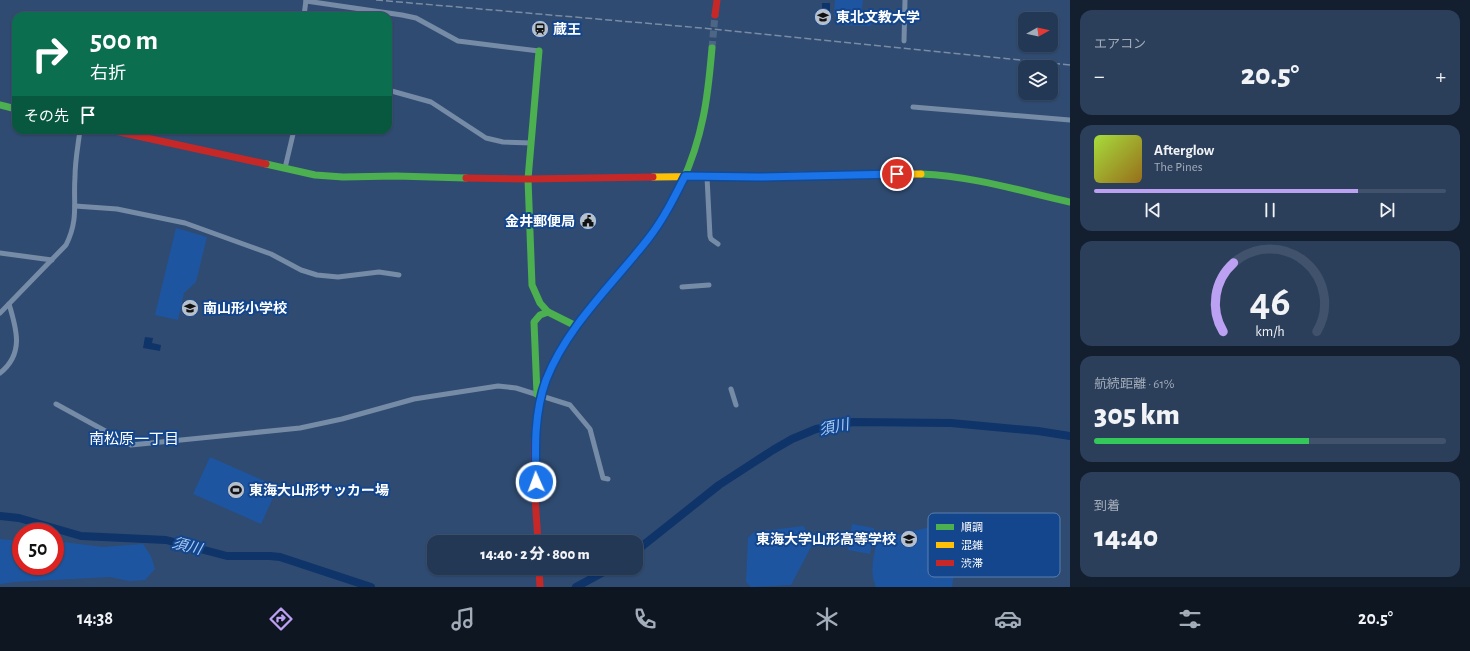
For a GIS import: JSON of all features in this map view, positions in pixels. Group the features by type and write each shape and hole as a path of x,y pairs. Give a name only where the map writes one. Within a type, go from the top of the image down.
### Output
{"street":[{"path":"715,15 717,0"},
{"path":"904,41 905,0"},
{"path":"305,12 306,1 381,12"},
{"path":"392,14 416,18 458,41 539,51 528,180 532,285 540,303 548,312 576,326"},
{"path":"540,395 555,359 576,326 650,238 670,206 685,176 703,119 712,48"},
{"path":"392,91 431,102 486,138 502,142 531,143"},
{"path":"0,105 12,108"},
{"path":"913,106 1070,120"},
{"path":"0,313 52,260 69,239 75,221 75,167 79,134"},
{"path":"128,134 285,168 315,174 343,177 396,176 528,180 909,173 947,175 1070,202"},
{"path":"285,168 293,134"},
{"path":"707,177 710,236 711,239 718,244"},
{"path":"75,206 117,209 184,223 270,254 301,270 317,275 338,276 379,272 398,275"},
{"path":"0,253 52,260"},
{"path":"682,287 709,285"},
{"path":"0,373 7,368 14,359 16,351 16,327 9,304"},
{"path":"538,535 535,436 540,395 534,322 541,314 548,312"},
{"path":"56,404 131,445 300,428 342,419 414,399 498,386 516,388 570,405 587,423 597,450 603,478 608,479"},
{"path":"731,389 736,405"},
{"path":"539,575 540,587"}],"shaded area":[{"path":"835,0 863,0 862,10 883,11 882,18 871,18 871,26 840,25 834,14"},
{"path":"822,3 830,3 830,17 822,16"},
{"path":"176,228 207,237 196,282 184,293 178,320 155,315"},
{"path":"145,337 153,338 152,343 161,345 160,351 143,348"},
{"name":"東海大山形サッカー場","path":"210,457 278,487 261,524 193,494"},
{"path":"852,524 874,528 872,541 850,537"},
{"path":"804,526 811,547 791,585 751,587 746,582 748,538 754,532"},
{"path":"928,527 928,577 953,577 952,587 876,587 872,569 877,540"},
{"path":"850,538 872,541 870,554 848,550"},
{"path":"0,539 12,540 12,575 64,575 64,542 103,547 143,544 151,556 155,569 145,580 129,581 110,577 0,584"}],"waterway":[{"name":"須川","path":"643,545 719,485 792,439 816,429 853,422 951,423 1038,431 1070,436"},
{"name":"須川","path":"0,516 19,518 81,536 166,540 227,556 280,557 371,587"},
{"name":"須川","path":"576,587 598,575"}],"tunnel":[{"path":"712,48 715,15"}],"railway":[{"path":"376,0 702,28 1070,65"}],"traffic: fast":[{"path":"646,242 674,199 682,183 694,151 705,109 712,48"},
{"path":"539,51 528,179 532,285 540,303 548,312 576,326"},
{"path":"0,105 12,108"},
{"path":"266,164 315,175 343,177 396,176 466,178"},
{"path":"921,174 940,175 978,181 1070,202"},
{"path":"537,394 534,322 540,315 548,312"}],"traffic: slow":[{"path":"653,177 921,174"}],"traffic: jam":[{"path":"715,15 717,0"},
{"path":"128,134 266,164"},
{"path":"466,178 528,179 653,177"},
{"path":"538,535 534,481 534,439 536,418 546,379 566,341 578,324 646,242"},
{"path":"539,575 540,587"}],"place":[{"name":"東北文教大学","path":"823,17"},
{"name":"蔵王","path":"540,29"},
{"name":"金井郵便局","path":"588,221"},
{"name":"南山形小学校","path":"190,308"},
{"name":"東海大山形サッカー場","path":"236,490"},
{"name":"東海大学山形高等学校","path":"909,539"}],"district":[{"name":"南松原一丁目","path":"134,439"}],"route":[{"path":"536,482 536,425 546,382 555,359 576,326 650,238 670,206 685,176 759,177 897,174"}]}
